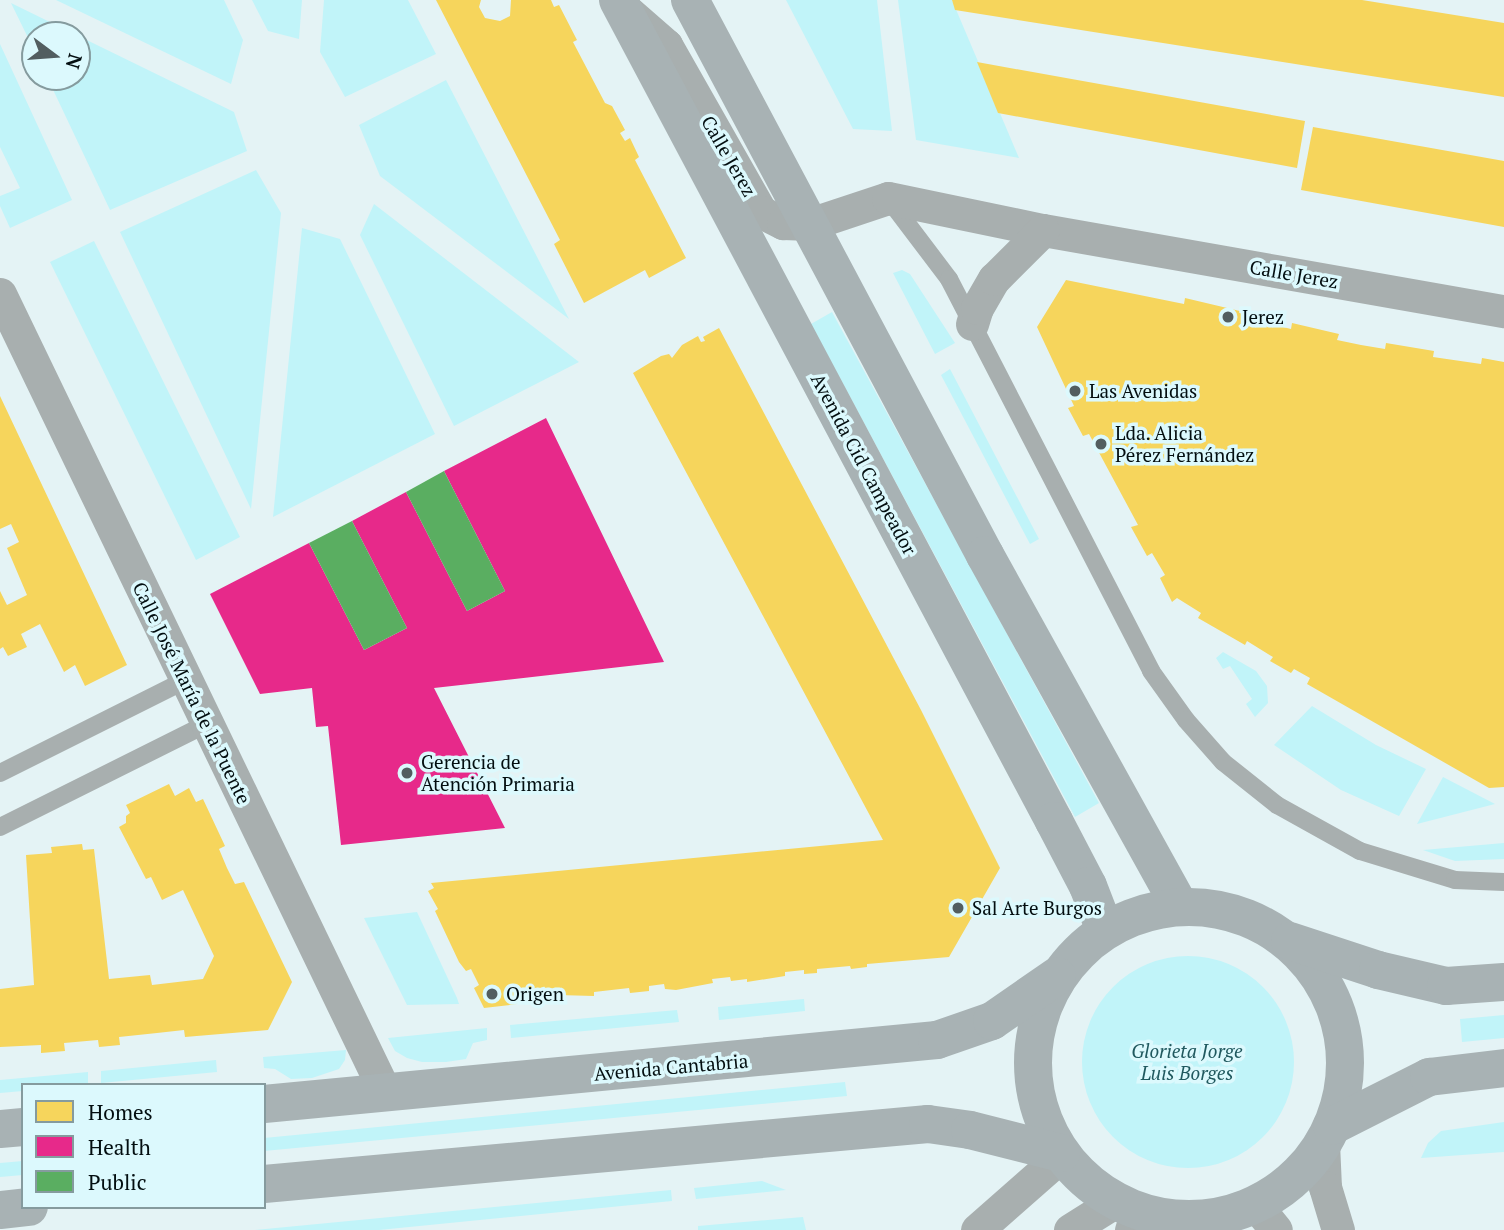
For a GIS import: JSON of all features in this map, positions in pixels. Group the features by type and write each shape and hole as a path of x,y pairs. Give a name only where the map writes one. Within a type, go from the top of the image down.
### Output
{"main road":[{"path":"690,0 985,555 1179,905"},
{"name":"Avenida Cid Campeador","path":"619,2 1054,821 1087,886 1105,930"},
{"path":"1288,940 1316,970 1335,1006 1345,1045 1343,1086 1328,1134 1265,1217 1227,1215 1197,1219 1128,1214 1086,1181 1062,1154 1045,1125 1036,1095 1032,1064 1035,1032 1044,1002 1059,975 1080,950 1105,930 1141,913 1179,905 1218,908 1255,920 1288,940 1378,970 1446,986 1504,982"},
{"name":"Avenida Cantabria","path":"266,1104 937,1040 992,1021 1059,975"},
{"path":"1328,1134 1429,1077 1504,1068"},
{"path":"266,1184 928,1124 970,1130 1062,1154"},
{"path":"0,1129 21,1127"},
{"path":"0,1210 21,1208"}],"street":[{"name":"Calle Jerez","path":"619,2 666,45 761,212 783,223 810,224 888,198 1043,230 1504,311"},
{"path":"972,324 977,308 994,279 1043,230"},
{"name":"Calle José María de la Puente","path":"0,294 385,1092"},
{"path":"1328,1134 1325,1186 1338,1230"},
{"path":"977,1230 1062,1154"},
{"path":"1070,1230 1128,1214"}],"lane":[{"path":"888,198 949,279 1151,671 1186,720 1223,762 1277,805 1360,851 1455,880 1504,882"},
{"path":"0,773 186,680"},
{"path":"0,827 207,724"}],"green space":[{"path":"56,0 224,0 243,40 231,84"},
{"path":"252,0 302,0 299,39 268,31"},
{"path":"324,0 408,0 436,54 345,97 320,52"},
{"path":"786,0 877,0 892,131 853,129"},
{"path":"898,0 952,0 1019,158 916,140"},
{"path":"11,3 48,21 21,21 21,23"},
{"path":"91,42 234,112 247,151 110,210 54,91 91,91"},
{"path":"0,44 72,200 10,228 0,206 0,196 20,188 0,147"},
{"path":"446,80 569,319 380,176 359,125"},
{"path":"256,170 281,213 251,509 120,232"},
{"path":"374,204 579,362 454,426 360,235"},
{"path":"302,228 340,239 435,434 273,517"},
{"path":"94,241 240,537 196,560 50,262"},
{"path":"902,270 910,274 955,343 935,354 893,273"},
{"path":"832,312 1099,803 1075,817 811,324"},
{"path":"950,369 1039,539 1030,544 941,375"},
{"path":"1223,652 1256,671 1267,686 1268,703 1255,717 1246,704 1252,699 1230,666 1223,669 1216,658"},
{"path":"1312,706 1376,745 1426,769 1399,816 1341,790 1274,745"},
{"path":"1443,777 1495,804 1417,824"},
{"path":"1504,843 1504,859 1455,861 1423,850"},
{"path":"417,912 459,1004 407,1005 364,918"},
{"name":"Glorieta Jorge Luis Borges","path":"1188,956 1209,958 1228,964 1263,987 1286,1022 1292,1041 1292,1083 1286,1102 1263,1137 1228,1160 1209,1166 1188,1168 1167,1166 1148,1160 1113,1137 1090,1102 1084,1083 1082,1062 1084,1041 1090,1022 1113,987 1148,964 1167,958"},
{"path":"804,999 805,1011 719,1020 718,1007"},
{"path":"677,1010 679,1022 511,1038 510,1025"},
{"path":"1504,1015 1504,1038 1462,1042 1460,1019"},
{"path":"487,1028 487,1040 473,1043 466,1059 446,1062 422,1062 407,1058 395,1051 388,1038"},
{"path":"346,1050 345,1060 339,1069 312,1078 291,1079 275,1069 264,1068 263,1057"},
{"path":"216,1060 217,1072 101,1083 101,1071"},
{"path":"88,1072 88,1083 21,1083 21,1091 0,1093 0,1080"},
{"path":"845,1082 847,1096 266,1151 266,1138"},
{"path":"1504,1122 1504,1152 1421,1158 1428,1143 1441,1131"},
{"path":"21,1161 21,1175 0,1177 0,1163"},
{"path":"762,1181 786,1190 696,1199 694,1188"},
{"path":"671,1190 672,1201 379,1230 255,1230"},
{"path":"803,1217 806,1230 698,1230 698,1226"}],"building: Homes":[{"path":"436,0 481,0 479,7 485,18 500,21 510,16 511,0 551,0 554,7 559,5 577,40 573,42 605,103 612,106 625,130 620,133 625,141 630,138 639,157 635,160 686,258 649,278 645,270 584,303 554,244 560,240"},
{"path":"952,0 1362,0 1504,23 1504,97 955,10"},
{"path":"977,62 1305,121 1297,168 998,113"},
{"path":"1313,127 1504,161 1504,227 1301,190"},
{"path":"1066,280 1184,304 1185,298 1244,312 1244,317 1291,329 1292,323 1339,334 1337,340 1361,345 1385,349 1386,343 1434,351 1433,357 1481,364 1482,358 1504,362 1504,787 1489,788 1307,684 1310,678 1294,669 1291,673 1270,661 1273,657 1247,641 1245,645 1198,618 1201,613 1177,598 1172,602 1160,578 1165,575 1152,553 1147,556 1131,527 1138,525 1089,434 1083,436 1068,408 1074,406 1037,327"},
{"path":"719,328 921,710 1000,868 949,957 867,964 867,967 851,969 850,966 817,969 817,973 804,974 804,970 785,972 785,976 747,982 747,979 731,981 730,977 712,979 713,983 676,990 665,989 664,984 649,986 649,991 630,993 629,988 594,992 594,996 558,995 559,999 484,1008 474,988 479,985 471,969 466,971 459,962 435,911 438,909 428,891 434,888 431,883 883,840 633,373 661,356 669,354 672,358 682,345 698,336 701,342 705,341 703,337"},
{"path":"0,396 127,665 85,686 75,665 64,672 40,624 21,634 27,647 8,656 3,647 0,649 0,591 7,605 27,595 7,548 19,542 11,524 0,529"},
{"path":"169,784 175,796 189,788 196,802 203,799 225,846 219,849 227,868 235,884 244,882 292,982 268,1030 185,1037 184,1030 119,1037 120,1045 99,1047 98,1040 64,1043 65,1051 41,1053 41,1045 0,1047 0,989 34,985 26,855 52,853 51,847 82,844 83,850 94,849 109,979 150,975 152,985 203,979 214,956 183,890 162,900 151,877 146,879 119,827 126,823 126,816 130,813 126,805"}],"building: Health":[{"path":"546,418 664,662 434,688 505,828 341,845 328,726 316,727 312,688 260,694 210,594 309,543 364,650 407,628 352,521 406,492 467,611 505,591 444,471"}],"building: Public":[{"path":"444,471 505,591 467,611 406,492"},
{"path":"352,521 407,628 364,650 309,543"}],"place":[{"name":"Jerez","path":"1228,317"},
{"name":"Las Avenidas","path":"1075,391"},
{"name":"Lda. Alicia Pérez Fernández","path":"1101,444"},
{"name":"Gerencia de Atención Primaria","path":"407,773"},
{"name":"Sal Arte Burgos","path":"958,908"},
{"name":"Origen","path":"492,994"}]}
